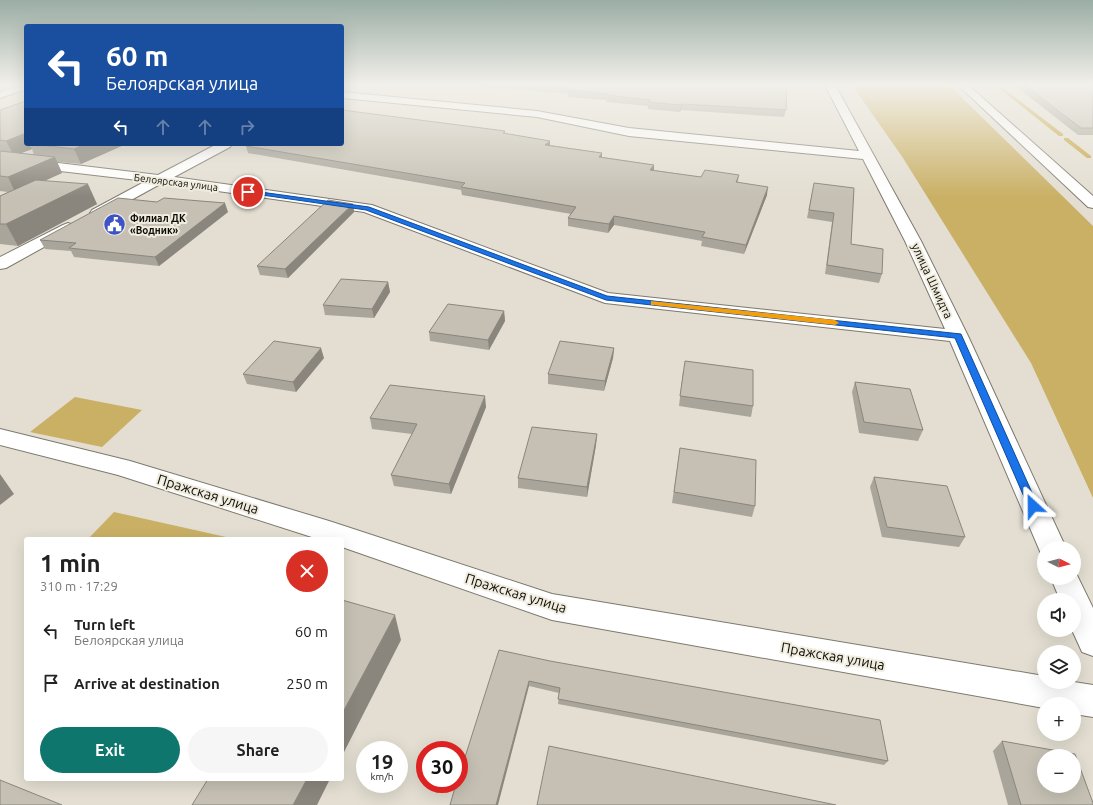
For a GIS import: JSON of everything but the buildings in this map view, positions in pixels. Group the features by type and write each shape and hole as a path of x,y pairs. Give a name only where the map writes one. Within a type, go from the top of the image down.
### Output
{"street":[{"path":"581,123 629,132 869,156"},
{"name":"улица Шмидта","path":"851,123 913,241 958,336 1049,541"},
{"path":"1005,123 1093,204"},
{"path":"0,264 222,146"},
{"path":"13,162 35,153"},
{"name":"Белоярская улица","path":"0,160 367,208 606,298 958,336"},
{"name":"Пражская улица","path":"0,437 122,467 344,537"},
{"name":"Пражская улица","path":"344,537 552,607 1093,701"},
{"path":"1068,585 1093,642"}],"shaded area":[{"path":"878,123 987,123 1093,226 1093,498 1031,363 903,158"},
{"path":"75,397 142,410 102,447 30,432"},
{"path":"114,512 226,537 90,537"}],"waterway":[{"path":"1045,123 1061,135"},
{"path":"1066,139 1089,157"}],"slow traffic":[{"path":"653,303 835,323"}],"place":[{"name":"Филиал ДК «Водник»","path":"115,224"}],"route":[{"path":"248,192 367,208 606,298 958,336 1033,506"}]}
